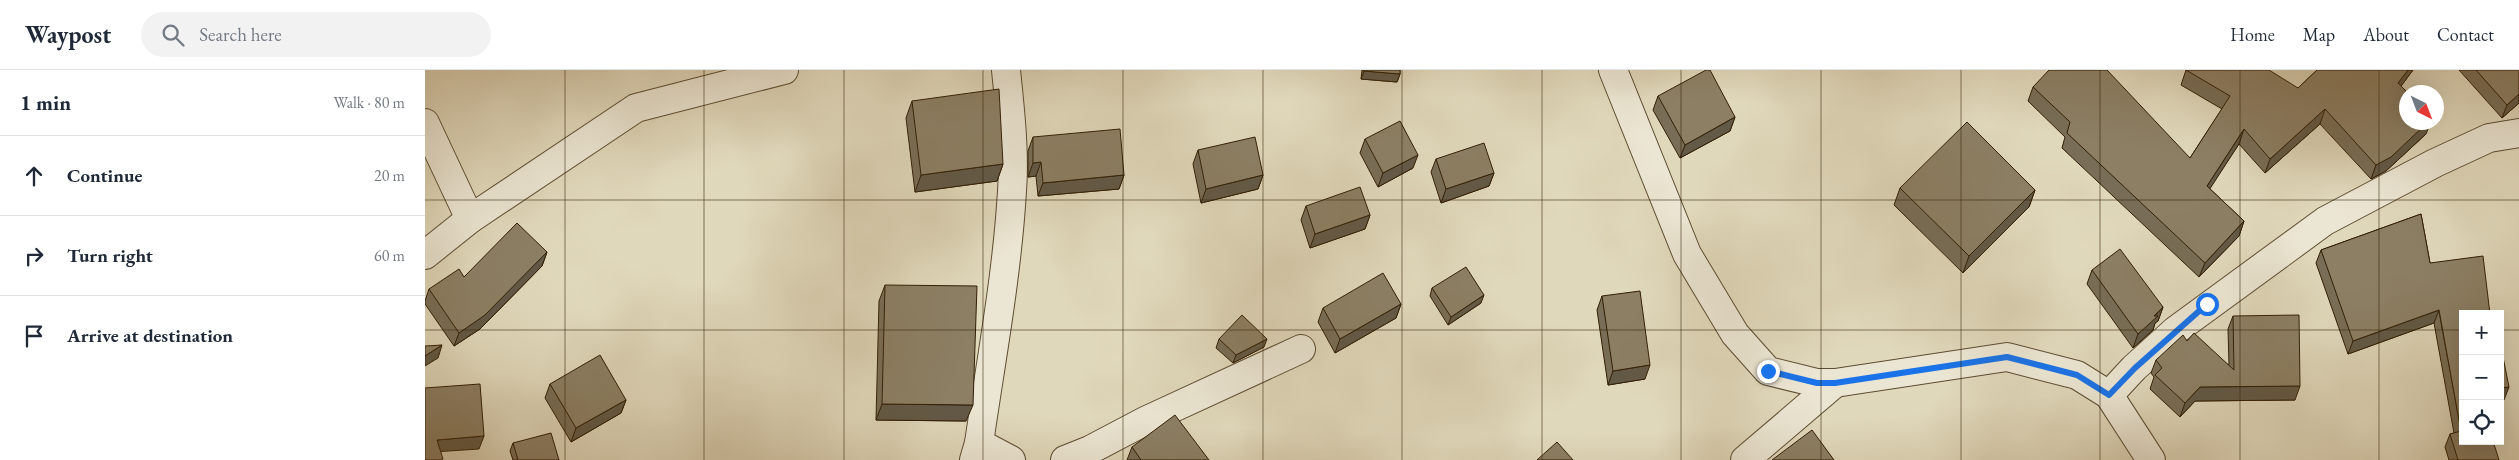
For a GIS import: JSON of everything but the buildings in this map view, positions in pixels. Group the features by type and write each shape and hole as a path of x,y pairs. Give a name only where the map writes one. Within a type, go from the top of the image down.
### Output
{"street":[{"path":"425,255 471,219 636,108 784,70"},
{"path":"1006,70 1012,126 1013,190 1006,258 976,452 1011,460"},
{"path":"1613,70 1687,254 1735,334 1768,371 1817,383 1835,383 2007,357 2077,375 2109,395 2151,460"},
{"path":"425,123 471,219"},
{"path":"2109,395 2135,368 2188,320 2325,221 2480,142 2489,138 2519,133"},
{"path":"1065,460 1090,450 1147,420 1301,348"},
{"path":"1745,460 1835,383"}],"route":[{"path":"1768,371 1817,383 1835,383 2007,357 2077,375 2109,395 2135,368 2207,304"}]}
